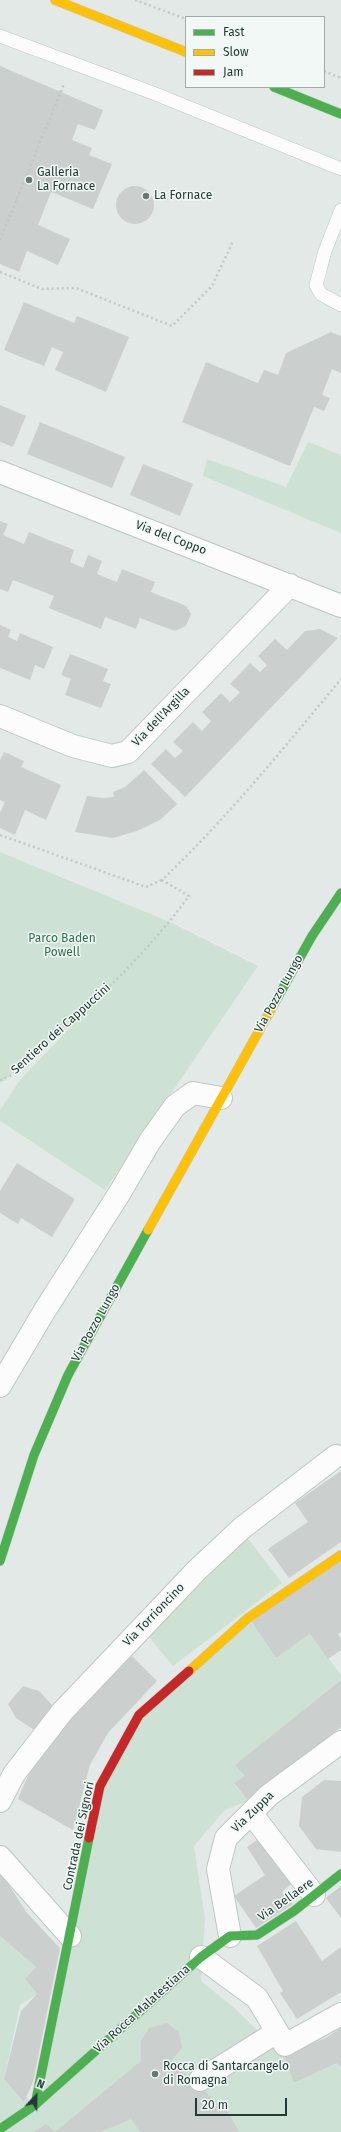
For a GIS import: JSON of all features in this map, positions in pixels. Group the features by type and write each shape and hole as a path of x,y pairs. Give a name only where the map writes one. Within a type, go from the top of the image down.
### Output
{"street":[{"path":"55,0 185,52"},
{"path":"276,88 341,114"},
{"name":"Via del Coppo","path":"0,472 341,606"},
{"name":"Via dell'Argilla","path":"0,716 73,746 112,756 128,752 290,585"},
{"name":"Via Pozzo Lungo","path":"0,1561 34,1455 68,1375 312,936 341,893"},
{"path":"0,1386 45,1310 119,1194 150,1141 175,1106 193,1093 221,1098"},
{"name":"Via Torrioncino","path":"0,1801 14,1774 62,1712 197,1570 242,1528 336,1456"},
{"name":"Contrada dei Signori","path":"35,2105 100,1786 139,1715 248,1618 341,1555"},
{"name":"Via Zuppa","path":"230,1936 218,1869 226,1838 269,1795 341,1742"},
{"path":"251,1813 314,1895"},
{"path":"0,1857 70,1936"},
{"name":"Via Bellaere","path":"230,1936 257,1935 341,1874"},
{"path":"201,1957 230,1936"},
{"name":"Via Rocca Malatestiana","path":"0,2130 35,2105 201,1957 257,1998 281,2038"},
{"path":"200,2080 281,2038 341,2014"}],"lane":[{"path":"0,36 152,93 341,169"},
{"path":"341,210 325,251 316,285 321,294 341,305"}],"path":[{"path":"135,0 185,19"},
{"path":"0,240 72,64"},
{"path":"325,71 341,78"},
{"path":"0,272 42,289 76,288 172,326 212,286 233,241"},
{"path":"0,835 146,887 162,880 195,849 282,752 341,679"},
{"name":"Sentiero dei Cappuccini","path":"0,1080 12,1075 91,1006 170,922 189,896 162,880"}],"green space":[{"path":"308,442 341,455 341,533 203,476 207,459 286,487"},
{"name":"Parco Baden Powell","path":"0,852 170,922 258,966 105,1190 0,1121 0,1110 20,1080 86,1011 0,1084"},
{"path":"247,1537 282,1583 173,1666 148,1636"},
{"path":"251,1621 276,1658 310,1634 341,1675 341,1680 236,1765 245,1776 234,1784 248,1801 225,1810 194,1846 205,1918 201,1981 232,2006 284,2056 294,2083 337,2063 341,2068 341,2132 0,2132 0,1936 36,1967 25,1979 37,1994 20,2005 4,2079 35,2104 100,1786 139,1715"}],"building":[{"path":"0,66 103,110 95,130 78,124 72,140 92,148 89,155 112,164 93,209 51,192 38,225 70,239 58,265 27,251 19,272 0,264"},
{"path":"131,186 139,186 149,191 153,198 153,212 149,219 139,224 131,224 121,219 119,216 116,209 116,201 121,191 124,189"},
{"path":"24,302 74,323 77,316 129,337 106,392 55,370 63,352 52,347 44,366 4,350"},
{"path":"331,332 341,336 341,373 332,369 322,395 330,398 324,411 314,407 290,466 182,422 206,362 258,383 264,370 278,375 286,353"},
{"path":"0,405 26,416 13,447 0,442"},
{"path":"40,422 125,457 112,488 27,454"},
{"path":"143,464 193,484 180,516 130,495"},
{"path":"0,521 8,524 3,535 24,544 29,532 74,550 70,562 83,568 88,555 102,561 97,574 117,582 122,569 155,582 151,592 186,606 191,614 186,626 175,631 140,618 136,629 105,617 101,629 49,608 54,596 13,580 8,592 0,589"},
{"path":"0,625 11,630 8,637 17,641 20,633 53,647 44,669 35,665 30,680 0,668"},
{"path":"320,629 338,638 185,797 151,764 166,749 175,758 183,751 173,742 193,722 202,731 211,721 202,712 221,693 230,702 240,692 230,684 250,663 260,672 267,665 258,656 275,639 287,650 305,631"},
{"path":"70,654 108,669 103,681 111,684 101,708 65,695 71,679 61,675"},
{"path":"4,752 24,761 21,767 61,785 46,820 25,810 15,835 0,828 0,813 5,802 0,800 0,760"},
{"path":"144,770 177,804 160,820 137,831 113,838 75,832 87,796 103,798 114,797 113,792 125,787"},
{"path":"17,1163 75,1199 52,1237 21,1218 18,1224 0,1213 0,1191"},
{"path":"341,1471 341,1542 289,1578 268,1549 308,1522 295,1503"},
{"path":"341,1559 341,1632 338,1634 341,1639 341,1650 328,1659 310,1634 276,1658 251,1621"},
{"path":"132,1656 157,1681 108,1733 90,1765 73,1830 18,1799 35,1759 77,1706"},
{"path":"341,1680 341,1727 248,1801 234,1783 245,1776 235,1765"},
{"path":"23,1686 39,1691 57,1710 39,1733 16,1718 8,1704"},
{"path":"324,1780 341,1781 341,1852 316,1849 299,1826 302,1797"},
{"path":"263,1836 297,1879 282,1892 293,1904 256,1928 234,1896 265,1875 247,1847"},
{"path":"0,1871 27,1913 60,1948 33,2082 24,2102 4,2079 21,2011 37,1994 25,1979 36,1967 0,1936"},
{"path":"341,1886 341,1918 326,1898"},
{"path":"296,1921 322,1961 341,1947 341,1992 297,2019 280,1993 283,1991 257,1946"},
{"name":"Rocca di Santarcangelo di Romagna","path":"167,2023 179,2032 182,2048 171,2061 229,2113 239,2132 140,2132 131,2119 101,2132 55,2132 141,2061 141,2041 149,2028"},
{"path":"341,2028 341,2068 337,2063 294,2083 284,2056 327,2037"},
{"path":"46,2124 55,2132 34,2132"}],"traffic: fast":[{"path":"276,88 341,114"},
{"path":"274,1004 312,936 341,893"},
{"path":"0,1561 34,1455 68,1375 148,1230"},
{"path":"35,2105 89,1838"},
{"path":"0,2129 35,2105 201,1957 230,1936 257,1935 294,1911 341,1874"}],"traffic: slow":[{"path":"55,0 185,52"},
{"path":"148,1230 274,1004"},
{"path":"189,1671 248,1618 341,1555"}],"traffic: jam":[{"path":"89,1838 100,1786 139,1715 189,1671"}],"place":[{"name":"Galleria La Fornace","path":"29,180"},
{"name":"La Fornace","path":"146,196"},
{"name":"Rocca di Santarcangelo di Romagna","path":"155,2074"}]}
